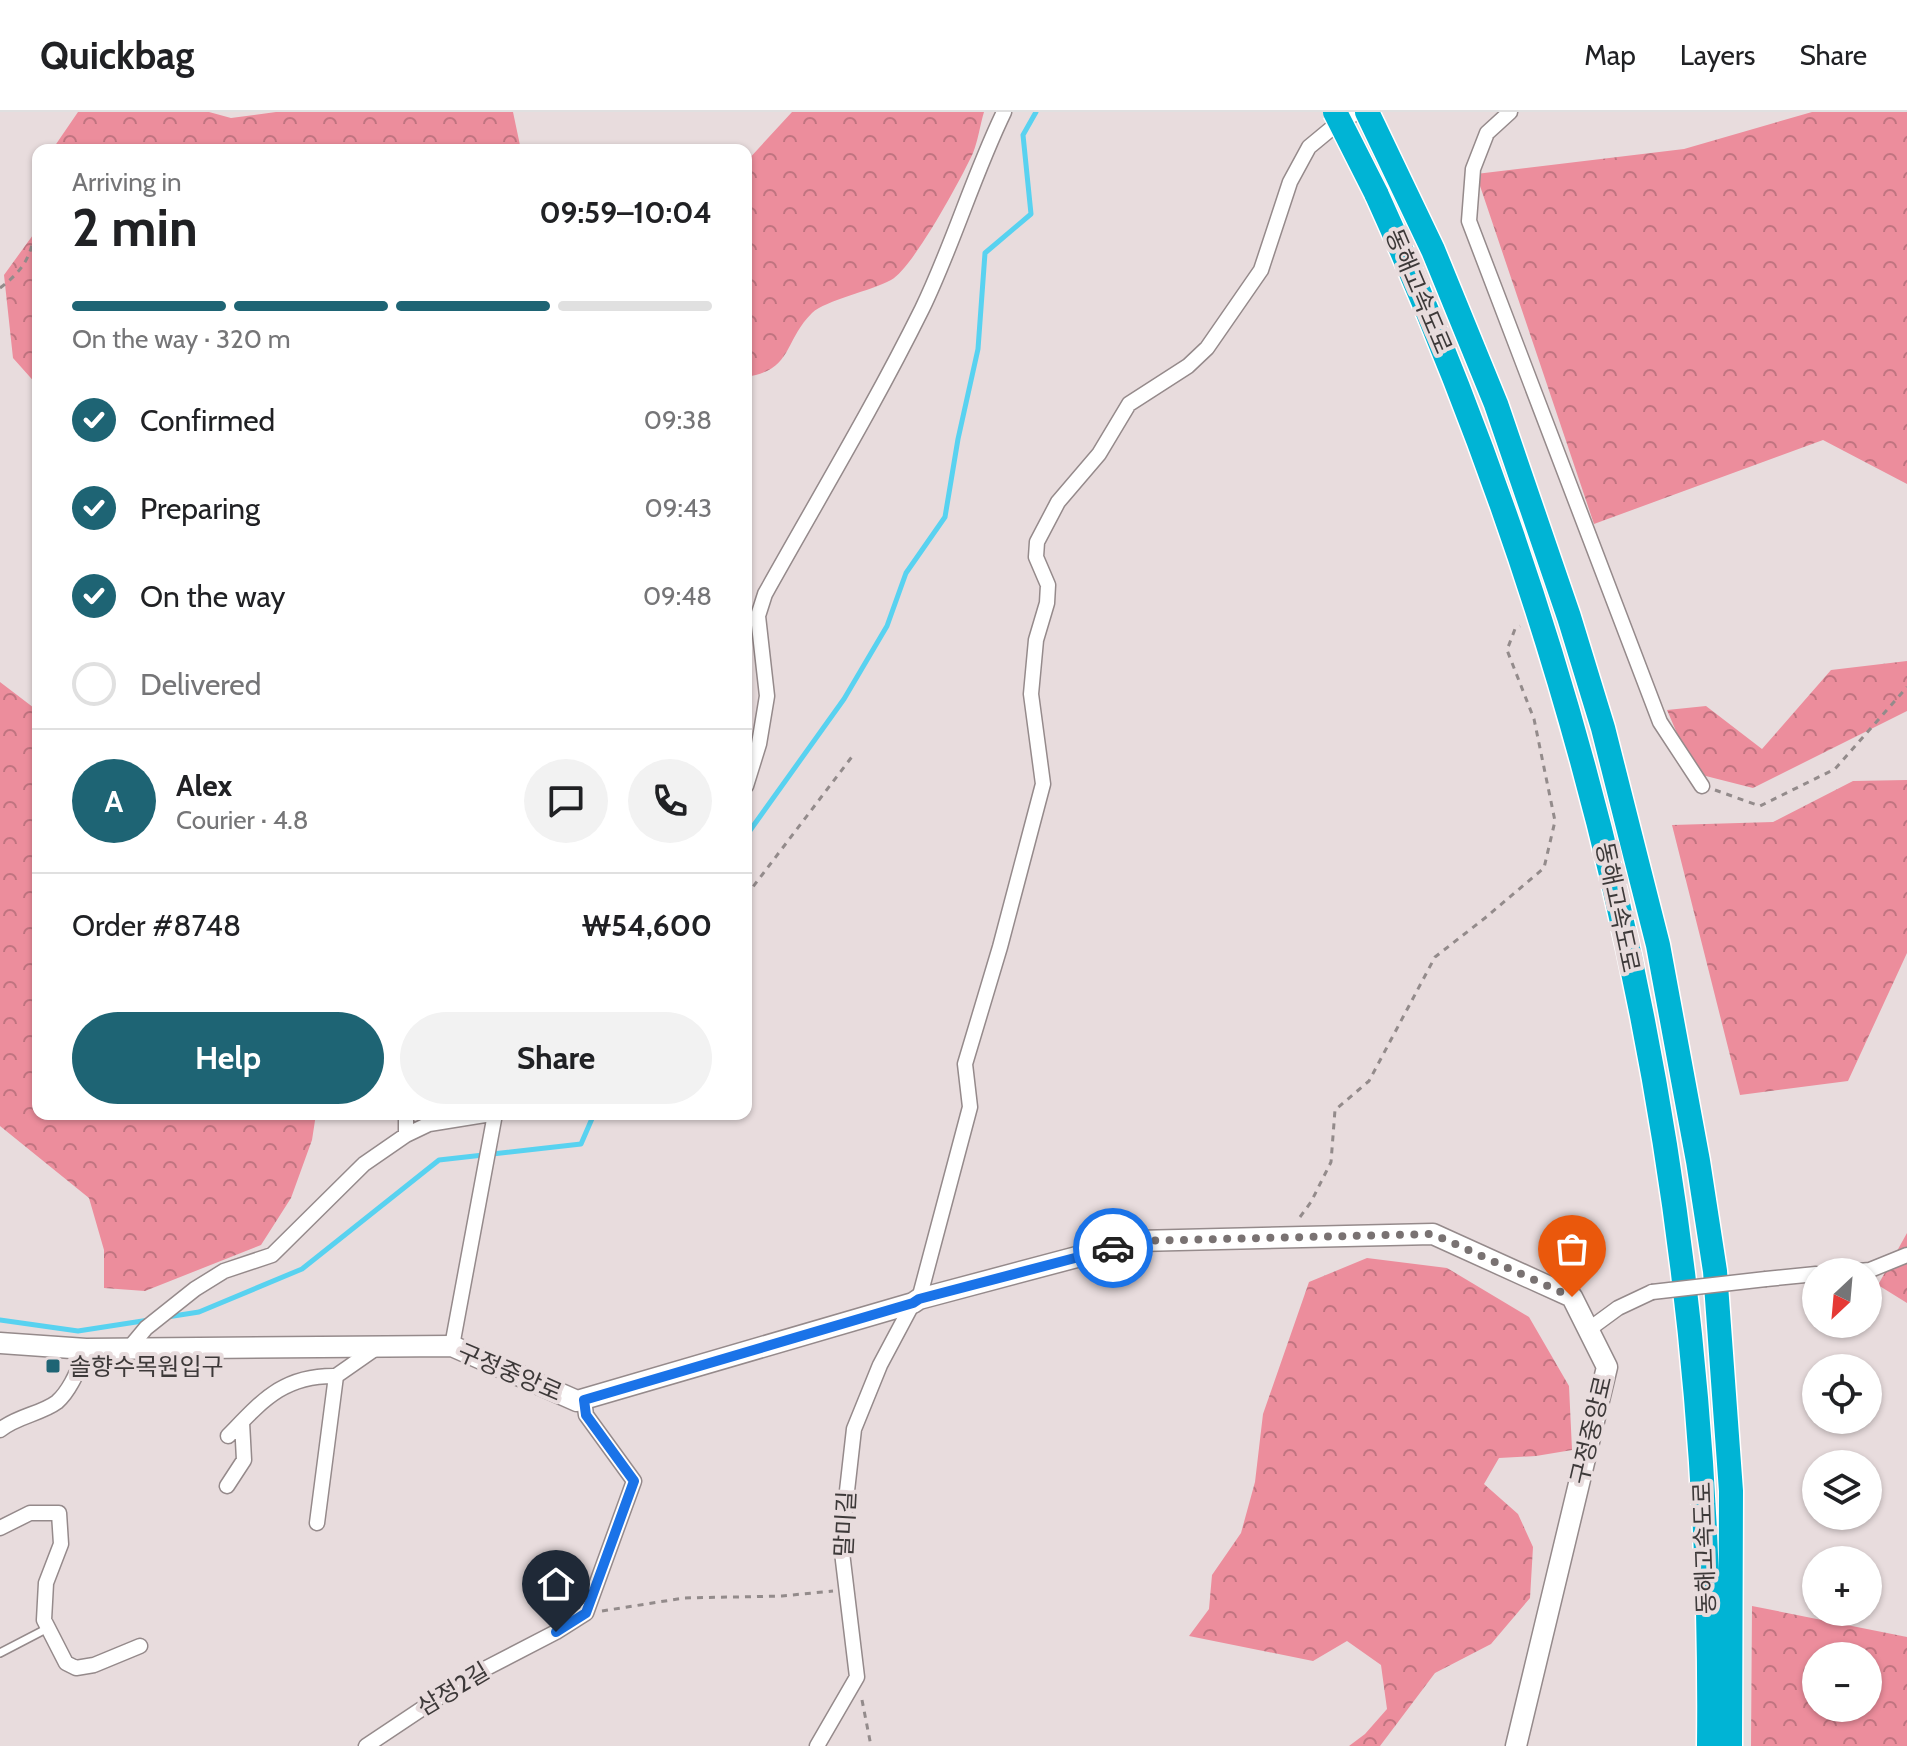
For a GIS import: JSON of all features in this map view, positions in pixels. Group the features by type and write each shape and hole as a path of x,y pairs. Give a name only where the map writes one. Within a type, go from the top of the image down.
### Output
{"highway":[{"name":"동해고속도로","path":"1335,112 1376,193 1444,350 1512,530 1561,684 1618,900 1667,1157 1686,1307 1702,1478 1709,1746"},
{"name":"동해고속도로","path":"1367,112 1433,250 1496,404 1569,617 1603,728 1658,945 1715,1271 1731,1491 1730,1746"}],"street":[{"path":"752,767 767,696 758,616 765,594 922,308 1004,112"},
{"name":"말미길","path":"857,1677 841,1544 854,1429 880,1365 916,1301 970,1107 965,1064 1043,784 1031,694 1036,640 1047,603 1048,585 1036,557 1037,542 1058,502 1099,454 1129,404 1188,366 1207,348 1261,270 1290,182 1309,147 1338,123 1358,112"},
{"path":"1510,112 1487,133 1473,169 1469,221 1660,722 1702,786"},
{"path":"406,1120 406,1135"},
{"path":"131,1346 146,1328 195,1289 224,1271 272,1255 364,1164 406,1135 429,1124 455,1120"},
{"path":"452,1346 494,1130 493,1120"},
{"name":"구정중앙로","path":"0,1343 86,1349 131,1346 452,1346 577,1401 916,1301 1137,1241 1433,1234 1572,1297 1607,1367 1516,1746"},
{"path":"1882,1265 1907,1255"},
{"path":"1588,1330 1618,1308 1652,1292 1802,1275"},
{"path":"228,1436 263,1399 289,1382 315,1376 336,1376 379,1346"},
{"path":"0,1430 11,1421 57,1402 74,1379 88,1347"},
{"path":"317,1523 336,1376"},
{"path":"584,1400 586,1415 634,1481 586,1613"},
{"path":"227,1486 244,1460 242,1422"},
{"path":"0,1528 30,1513 59,1513 61,1544 46,1583 44,1620 66,1663 76,1668 94,1665 140,1646"},
{"name":"삼정2길","path":"366,1746 471,1676 586,1613"},
{"path":"817,1746 857,1677"}],"lane":[{"path":"0,1653 48,1627"}],"path":[{"path":"0,288 18,274 32,252"},
{"path":"1286,1238 1311,1202 1331,1162 1335,1110 1369,1081 1435,957 1544,868 1555,821 1534,719 1507,650 1515,629 1520,626"},
{"path":"1702,786 1760,806 1773,800 1835,769 1907,687"},
{"path":"752,888 854,754"},
{"path":"586,1613 684,1598 782,1596 845,1590"},
{"path":"857,1677 871,1746"}],"green space":[{"path":"78,112 209,112 231,118 276,112 513,112 520,144 56,144"},
{"path":"792,112 984,112 975,148 958,182 936,222 900,272 882,284 819,308 803,324 780,361 772,368 752,375 752,155"},
{"path":"1812,112 1907,112 1907,484 1823,440 1594,524 1476,174 1684,149"},
{"path":"32,236 32,379 13,358 4,275"},
{"path":"1907,661 1907,711 1753,788 1694,773 1667,710 1706,706 1762,749 1831,670"},
{"path":"0,682 32,706 32,1120 315,1120 312,1140 291,1198 261,1245 145,1291 104,1288 104,1250 89,1198 0,1126"},
{"path":"1907,780 1907,953 1848,1081 1740,1095 1672,825 1773,822 1853,781"},
{"path":"1907,1233 1907,1303 1882,1287 1882,1278"},
{"path":"1367,1258 1447,1268 1529,1317 1569,1386 1572,1450 1499,1458 1484,1484 1518,1514 1533,1547 1530,1598 1491,1644 1435,1673 1380,1746 1349,1746 1365,1734 1387,1709 1381,1665 1347,1641 1313,1661 1189,1636 1209,1609 1212,1575 1241,1533 1255,1482 1263,1414 1309,1282"},
{"path":"1752,1606 1802,1616 1802,1626 1852,1626 1907,1637 1907,1746 1751,1746"}],"waterway":[{"path":"752,828 844,699 887,626 906,573 945,517 978,349 985,253 1031,214 1023,135 1036,112"},
{"path":"167,1317 199,1312 302,1269 439,1160 581,1144 591,1120"},
{"path":"0,1320 78,1331 149,1320"}],"way so far":[{"path":"1113,1248 1137,1241 1433,1234 1572,1297"}],"place":[{"name":"솔향수목원입구","path":"53,1366"}],"route":[{"path":"556,1632 586,1613 634,1481 586,1415 584,1400 919,1299 1113,1248"}]}
